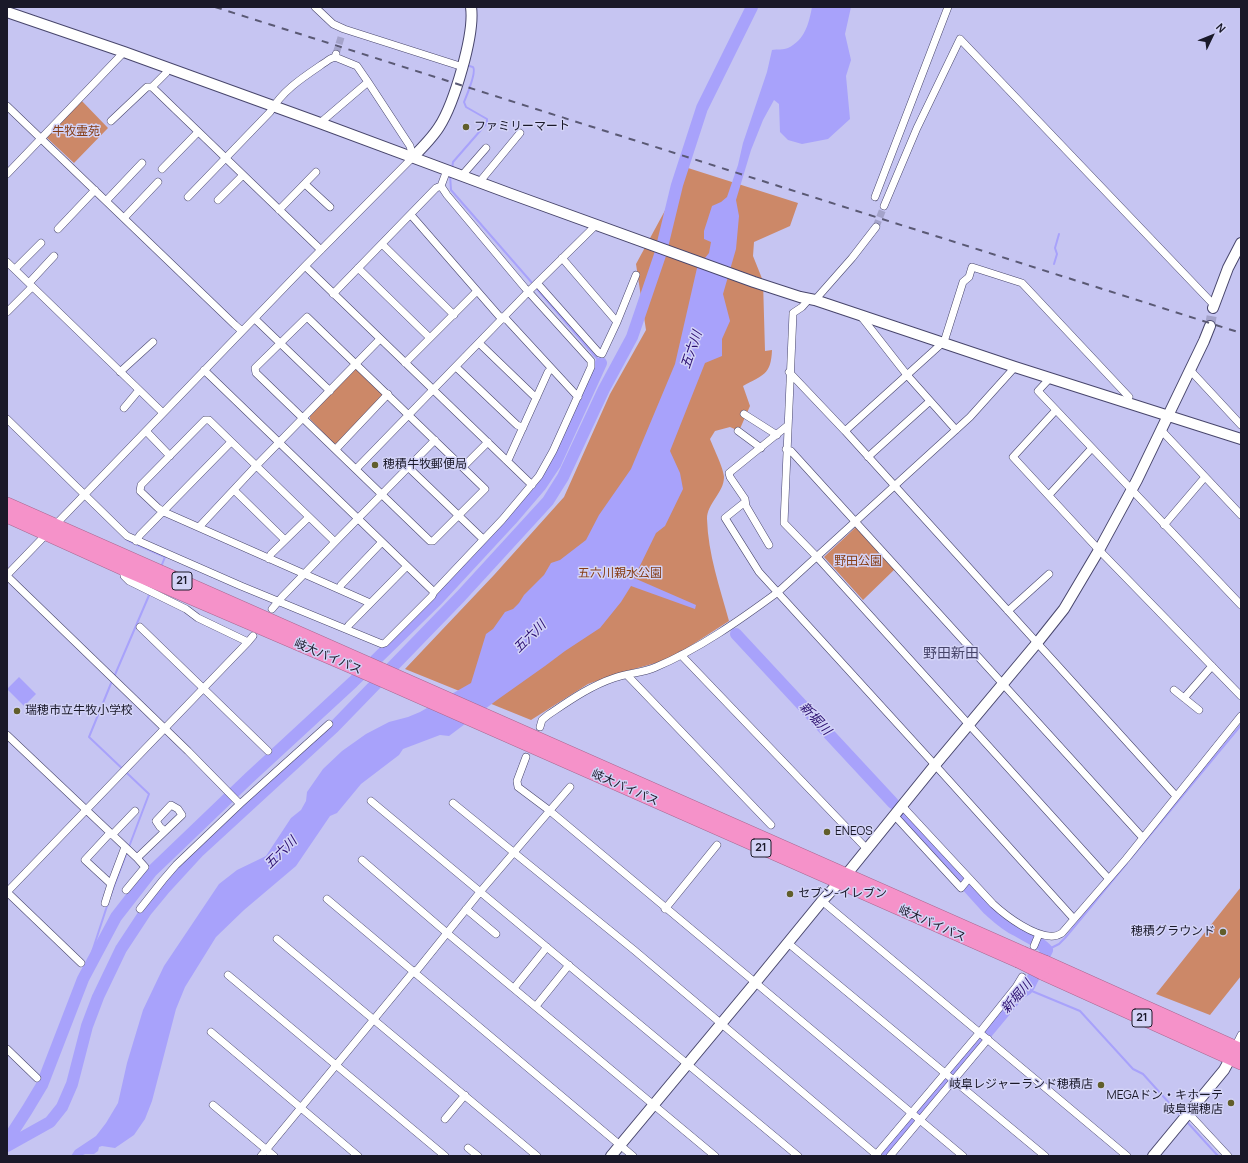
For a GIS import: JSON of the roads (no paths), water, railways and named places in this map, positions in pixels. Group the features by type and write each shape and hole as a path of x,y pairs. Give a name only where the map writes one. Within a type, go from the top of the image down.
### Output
{"highway":[{"name":"岐大バイパス","path":"7,504 124,569 354,663"},
{"name":"岐大バイパス","path":"7,516 51,529 1020,957 1237,1055"}],"street":[{"path":"315,7 343,32 463,67"},
{"path":"240,804 8,572 413,157 439,127 448,110 463,67 470,30 472,14 471,7"},
{"path":"875,197 948,7"},
{"path":"7,12 320,122 754,282 859,314 1015,367 1241,439"},
{"path":"884,206 917,128 960,39 1214,307 1228,268 1241,245"},
{"path":"7,174 124,52"},
{"path":"188,196 270,112 278,99 297,82 335,56 357,66 410,146 413,157"},
{"path":"111,121 147,87 152,87 166,73 168,68"},
{"path":"320,122 368,82"},
{"path":"152,87 321,250"},
{"path":"7,106 242,332"},
{"path":"162,169 198,132"},
{"path":"480,182 520,133"},
{"path":"464,176 465,172 486,148"},
{"path":"106,201 142,163"},
{"path":"333,294 436,188 441,186 447,170"},
{"path":"279,210 316,172"},
{"path":"218,200 243,175"},
{"path":"124,218 158,182"},
{"path":"305,184 330,207"},
{"path":"7,419 127,536 382,644 386,643 432,596 539,476 553,451 591,367 591,361 528,292 441,186"},
{"path":"58,228 95,190"},
{"path":"411,214 499,316 507,320 578,397"},
{"path":"356,469 528,292 596,225"},
{"path":"876,227 852,258 812,299 793,313 789,372 784,523 817,557 1108,878"},
{"path":"7,274 41,243"},
{"path":"382,244 454,315"},
{"path":"7,312 54,256"},
{"path":"562,258 617,322"},
{"path":"7,262 163,413"},
{"path":"305,266 532,485"},
{"path":"845,431 939,346 942,342 963,282 968,277 972,267 1022,283 1129,398"},
{"path":"358,268 430,338"},
{"path":"537,283 599,353 602,354 636,275"},
{"path":"405,363 478,291"},
{"path":"859,314 907,375 956,430"},
{"path":"307,317 356,364 485,489 433,541 430,541 256,372 255,368 307,317"},
{"path":"254,319 330,391"},
{"path":"611,1156 756,983 969,724 1038,643 1064,609 1099,550 1159,436 1210,326"},
{"path":"199,527 256,466 380,339"},
{"path":"120,372 153,342"},
{"path":"479,343 533,395 537,397"},
{"path":"456,366 516,425 523,428"},
{"path":"540,727 542,720 548,715 591,687 615,678 654,668 680,655 755,609 778,592 970,417 1015,367"},
{"path":"506,460 509,458 548,372 551,369"},
{"path":"204,370 434,592"},
{"path":"1190,370 1241,425"},
{"path":"789,372 845,431 1176,796"},
{"path":"1050,378 1038,391 1241,605"},
{"path":"124,408 139,390"},
{"path":"336,449 388,394"},
{"path":"868,457 930,401"},
{"path":"1056,410 1013,457 1099,550 1241,696"},
{"path":"744,414 776,435"},
{"path":"335,542 209,420 205,420 141,486 140,491 164,512 370,603"},
{"path":"769,546 746,506 745,499 730,477 729,473 787,426"},
{"path":"1161,430 1241,515"},
{"path":"146,431 170,456"},
{"path":"738,431 761,448"},
{"path":"272,609 358,518 435,440"},
{"path":"136,540 231,442"},
{"path":"463,467 488,442"},
{"path":"1049,495 1092,448"},
{"path":"786,449 791,451 1143,838"},
{"path":"408,467 483,539"},
{"path":"1164,524 1205,477"},
{"path":"234,490 285,540"},
{"path":"745,502 725,518 759,572 1074,919"},
{"path":"269,559 271,554 309,517"},
{"path":"339,589 341,584 382,542"},
{"path":"346,629 407,566"},
{"path":"82,963 7,892 250,639 198,618 186,609 129,581 124,576 124,569"},
{"path":"1008,611 1049,574"},
{"path":"140,627 268,751"},
{"path":"680,655 866,848"},
{"path":"1184,698 1212,666"},
{"path":"627,675 771,825"},
{"path":"1174,690 1199,710"},
{"path":"902,806 1005,915 1039,935 1055,936 1062,932 1074,919 1143,838 1241,716"},
{"path":"140,909 176,865 240,804 329,724"},
{"path":"7,735 145,867 126,890"},
{"path":"526,756 516,781 518,787 550,811 962,1156"},
{"path":"261,1156 413,972 418,969 480,892 570,787"},
{"path":"371,801 798,1156"},
{"path":"453,803 721,1024 876,1156 916,1117 984,1036 1022,977"},
{"path":"111,884 85,860 136,811"},
{"path":"894,815 961,888 969,878"},
{"path":"106,903 111,884 131,852 165,831"},
{"path":"665,908 717,845"},
{"path":"362,860 446,933 536,1006 715,1156"},
{"path":"327,900 633,1156"},
{"path":"822,901 1127,1156"},
{"path":"466,909 496,934"},
{"path":"1034,946 1039,935"},
{"path":"277,939 537,1156"},
{"path":"788,943 1045,1156"},
{"path":"514,988 547,948"},
{"path":"536,1006 569,965"},
{"path":"228,975 445,1156"},
{"path":"211,1032 358,1156"},
{"path":"1153,1156 1237,1055 1241,1035"},
{"path":"890,1156 916,1117 984,1036"},
{"path":"7,1049 37,1078"},
{"path":"445,1119 465,1095"},
{"path":"213,1105 274,1156"},
{"path":"1189,1114 1228,1156"},
{"path":"468,1148 478,1156"}],"water":[{"path":"812,7 851,7 845,34 851,60 846,76 850,119 828,139 802,144 788,140 780,132 779,104 774,100 763,120 751,150 736,200 739,216 736,249 723,294 730,321 722,339 722,356 705,363 670,451 680,473 683,489 665,526 656,533 634,578 696,605 695,609 631,586 621,602 600,628 565,651 449,736 440,735 403,749 399,755 361,784 337,813 330,816 296,866 244,910 216,937 185,987 176,1009 152,1101 145,1119 134,1135 115,1148 102,1146 99,1147 98,1151 94,1154 71,1156 75,1150 96,1136 118,1103 127,1063 143,1010 164,966 219,884 237,870 266,856 291,818 301,810 306,801 307,792 323,769 342,751 366,734 389,722 420,712 471,683 486,634 493,629 505,612 513,609 519,603 524,595 544,575 551,563 560,560 586,540 599,515 631,469 675,364 697,268 709,253 711,242 704,239 704,231 712,206 721,202 727,197 738,165 743,143 767,72 772,50 786,49 794,45 802,36 808,25"},
{"path":"19,677 36,694 24,706 7,689"}],"waterway":[{"name":"五六川","path":"7,1146 50,1122 62,1107 72,1084 87,1026 98,997 121,949 146,911 165,888 199,851 334,727 461,596 548,501 563,477 604,389 632,337 660,255 677,185 702,108 752,7"},
{"path":"452,169 453,162 487,123 487,119 466,107 464,102 474,74 473,67 466,65"},
{"path":"450,175 451,190 533,284"},
{"path":"1054,264 1057,254 1055,248 1059,234"},
{"path":"536,288 601,363"},
{"path":"7,1141 42,1085 83,979 116,917 151,872 249,778 353,682 437,600 511,520 541,485 555,464 601,363"},
{"path":"126,539 165,557 161,567"},
{"path":"114,677 153,586"},
{"name":"新堀川","path":"736,634 893,803"},
{"path":"110,897 149,794 89,737 112,681"},
{"path":"1131,858 1241,725"},
{"name":"新堀川","path":"884,1156 1020,993 1027,989 1047,950 1036,941 1012,928 988,909 904,816"},
{"path":"1047,950 1059,944 1065,938 1127,863"},
{"path":"96,954 92,952 108,903"},
{"path":"1027,989 1080,1011 1133,1069 1143,1074 1180,1115"},
{"path":"1188,1123 1218,1156"}],"tunnel":[{"path":"336,54 342,34"},
{"path":"876,227 884,206"},
{"path":"1210,326 1213,308"}],"railway":[{"path":"215,7 1241,333"}],"place":[{"name":"ファミリーマート","path":"466,127"},
{"name":"穂積牛牧郵便局","path":"375,465"},
{"name":"瑞穂市立牛牧小学校","path":"17,711"},
{"name":"ENEOS","path":"827,832"},
{"name":"セブン-イレブン","path":"790,894"},
{"name":"穂積グラウンド","path":"1223,932"},
{"name":"岐阜レジャーランド穂積店","path":"1101,1085"},
{"name":"MEGAドン・キホーテ 岐阜瑞穂店","path":"1231,1103"}],"district":[{"name":"野田新田","path":"951,654"}],"park label":[{"name":"牛牧霊苑","path":"76,132"},
{"name":"野田公園","path":"858,562"},
{"name":"五六川親水公園","path":"620,574"}]}
